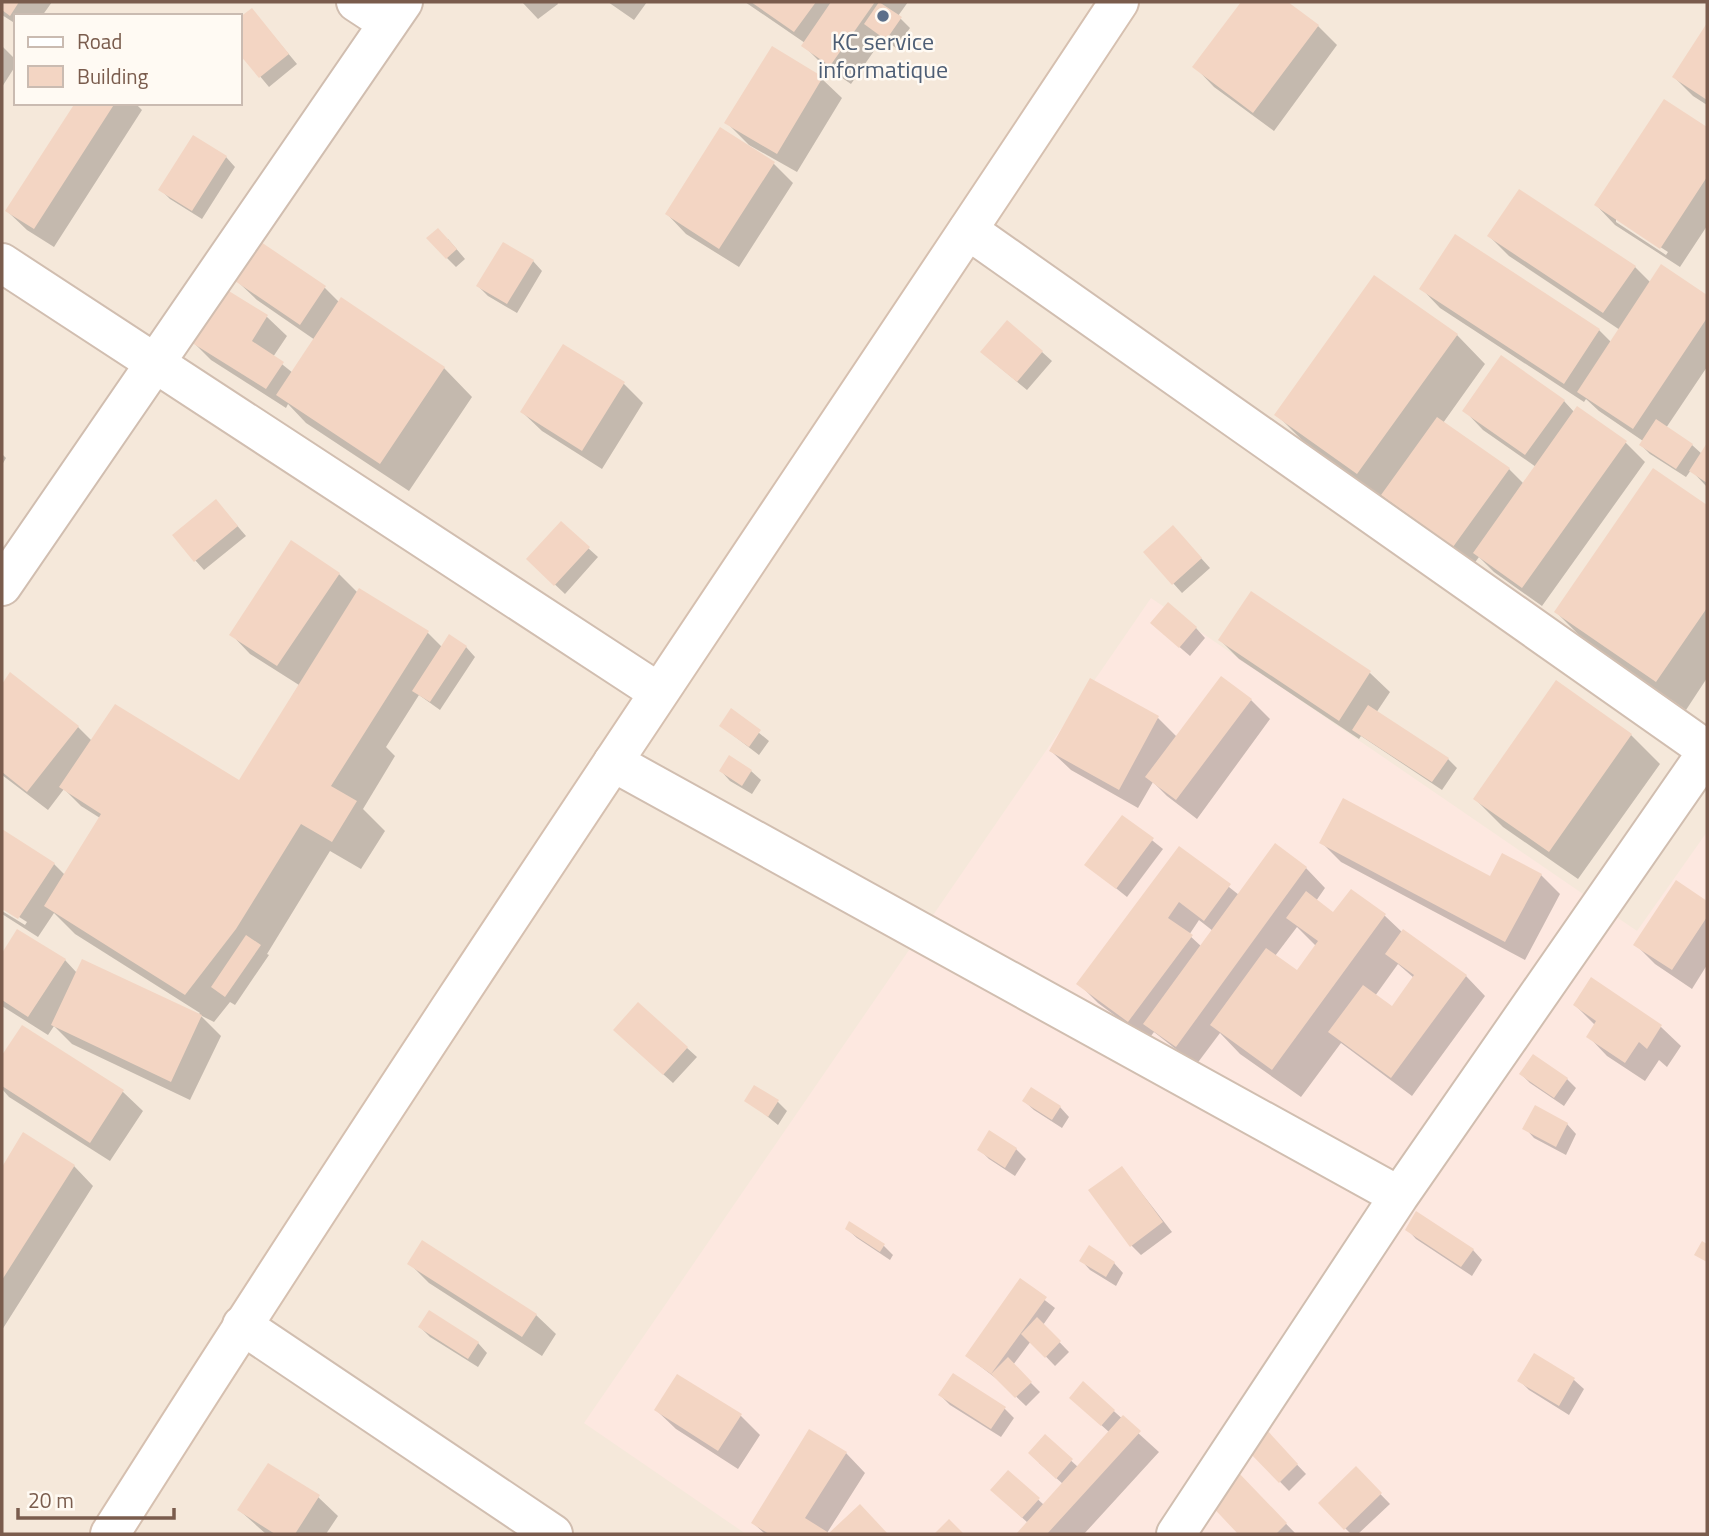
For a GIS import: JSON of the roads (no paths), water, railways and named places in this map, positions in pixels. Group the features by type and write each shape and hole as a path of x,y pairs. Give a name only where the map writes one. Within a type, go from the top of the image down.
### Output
{"street":[{"path":"2,586 396,13 356,2"},
{"path":"110,1534 242,1325 658,692 1119,2"},
{"path":"968,230 1707,751 1399,1196 1177,1534"},
{"path":"2,263 658,692"},
{"path":"613,762 1399,1196"},
{"path":"242,1325 553,1534"}],"place":[{"name":"KC service informatique","path":"883,16"}]}
